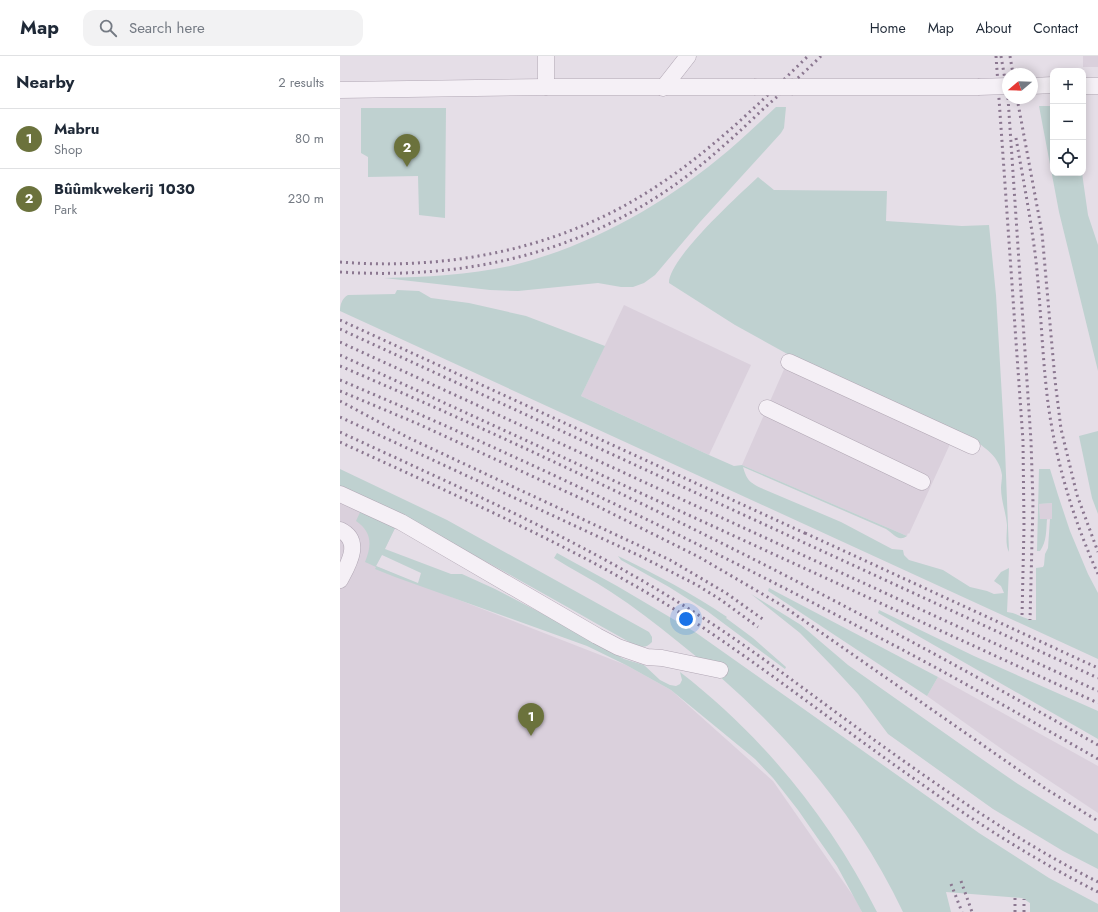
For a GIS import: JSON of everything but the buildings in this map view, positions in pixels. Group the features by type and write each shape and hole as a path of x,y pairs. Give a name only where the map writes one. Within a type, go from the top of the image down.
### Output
{"street":[{"path":"546,56 546,87"},
{"path":"663,88 688,56"},
{"path":"1038,86 1050,85"},
{"path":"340,90 546,87 663,88 1002,86"},
{"path":"1086,86 1098,86"},
{"path":"789,362 972,446"},
{"path":"767,408 922,482"},
{"path":"340,494 401,522 618,647 647,657 662,658 720,670"},
{"path":"340,530 350,538 352,547 351,558 340,580"}],"shaded area":[{"path":"1083,56 1098,56 1098,67 1083,67"},
{"path":"1039,106 1050,106 1050,164"},
{"path":"776,107 786,107 784,128 781,133 700,222 655,275 644,283 633,287 621,287 598,283 518,291 490,290 384,278 447,275 478,272 510,266 570,247 598,235 653,205 705,170"},
{"path":"361,108 446,108 445,218 419,215 418,176 368,177 368,157 361,153"},
{"path":"1052,176 1082,176 1088,215 1098,245 1098,371 1059,212"},
{"path":"758,177 774,190 887,191 886,221 962,226 989,225 996,295 1005,449 1009,552 1007,543 1007,525 1001,493 1001,469 996,459 984,447 974,440 791,356 735,325 669,283 672,272 692,244 721,212"},
{"path":"397,290 419,291 431,298 469,303 526,316 605,346 581,396 734,466 742,465 907,536 904,538 899,538 886,529 743,467 749,480 757,486 841,522 892,549 903,550 904,555 909,560 943,570 970,587 994,594 1004,593 1001,586 994,581 1001,572 1009,568 1007,612 1032,620 1036,620 1036,568 1043,567 1044,565 1045,554 1048,548 1050,519 1052,519 1052,503 1039,504 1040,519 1047,519 1044,543 1040,551 1037,551 1039,469 1050,469 1070,531 1088,574 1098,593 1098,659 340,311 340,306 344,298 348,295 395,294"},
{"path":"624,305 751,365 709,455 581,396"},
{"path":"785,367 951,442 907,536 742,465"},
{"path":"1098,431 1098,514 1092,498 1079,436"},
{"path":"340,469 447,520 649,632 652,637 652,642 644,647 631,643 451,543 340,488"},
{"path":"340,498 397,524 376,566 418,584 626,665 671,690 773,781 856,900 862,912 340,912"},
{"path":"1052,503 1052,519 1040,520 1039,504"},
{"path":"362,508 397,524 385,549 451,574 462,574 495,589 572,629 624,659 644,665 660,680 670,685 676,686 680,684 682,680 680,672 739,723 792,781 838,844 877,912 862,912 837,866 798,810 773,778 755,759 671,690 626,665 587,646 375,569 376,567 365,562 369,550 368,534 356,521","holes":["382,555 421,573 418,583 376,566"]},
{"path":"557,553 695,632 979,833 1049,878 1098,904 1098,912 1030,912 1030,903 1022,898 946,892 951,912 903,912 882,872 859,834 834,798 806,763 776,730 711,669 677,641 620,598 554,558"},
{"path":"618,556 673,584 727,617 726,618 753,638 786,667 785,669 707,611 669,587 621,560"},
{"path":"769,588 938,677 927,696 768,591"},
{"path":"751,594 801,625 848,665 1015,782 1098,834 1098,869 1063,851 993,809 888,734 858,694 800,633"},
{"path":"879,610 974,656 1098,711 1098,739 878,613"},
{"path":"938,677 1098,766 1098,813 1006,752 927,696"}],"railway":[{"path":"340,262 382,264 423,263 465,258 505,251 545,240 584,225 621,207 657,186 697,157 736,125 808,56"},
{"path":"340,272 386,273 432,271 477,266 520,257 563,243 604,226 644,205 683,179 733,138 821,56"},
{"path":"996,56 1023,441 1024,526 1022,617"},
{"path":"1001,56 1003,68"},
{"path":"1010,56 1012,68"},
{"path":"1008,104 1031,441 1033,503 1030,620"},
{"path":"1018,104 1042,233 1055,380 1061,429 1077,495 1098,552"},
{"path":"1016,138 1036,261 1046,385 1051,425 1061,469 1073,511 1098,574"},
{"path":"340,320 809,535"},
{"path":"340,329 1098,678"},
{"path":"340,342 1098,691"},
{"path":"340,355 1098,703"},
{"path":"340,366 534,452 725,545 913,642 1098,745"},
{"path":"340,380 546,471 681,536 815,604 936,668 1098,759"},
{"path":"340,391 416,423 591,503 699,557 783,606 1046,789 1098,821"},
{"path":"340,401 407,437 670,560 726,593 764,620"},
{"path":"340,417 640,556 697,585 721,600 758,627"},
{"path":"340,432 568,540 657,589 739,642 972,808 1034,847 1098,882"},
{"path":"340,442 566,548 653,597 724,642 935,794 1026,853 1098,892"},
{"path":"805,533 1098,668"},
{"path":"961,881 972,912"},
{"path":"951,884 962,912"},
{"path":"1015,898 1015,912"},
{"path":"1024,899 1024,912"}],"place":[{"name":"Bûûmkwekerij 1030","path":"407,167"},
{"name":"Mabru","path":"531,736"}]}
